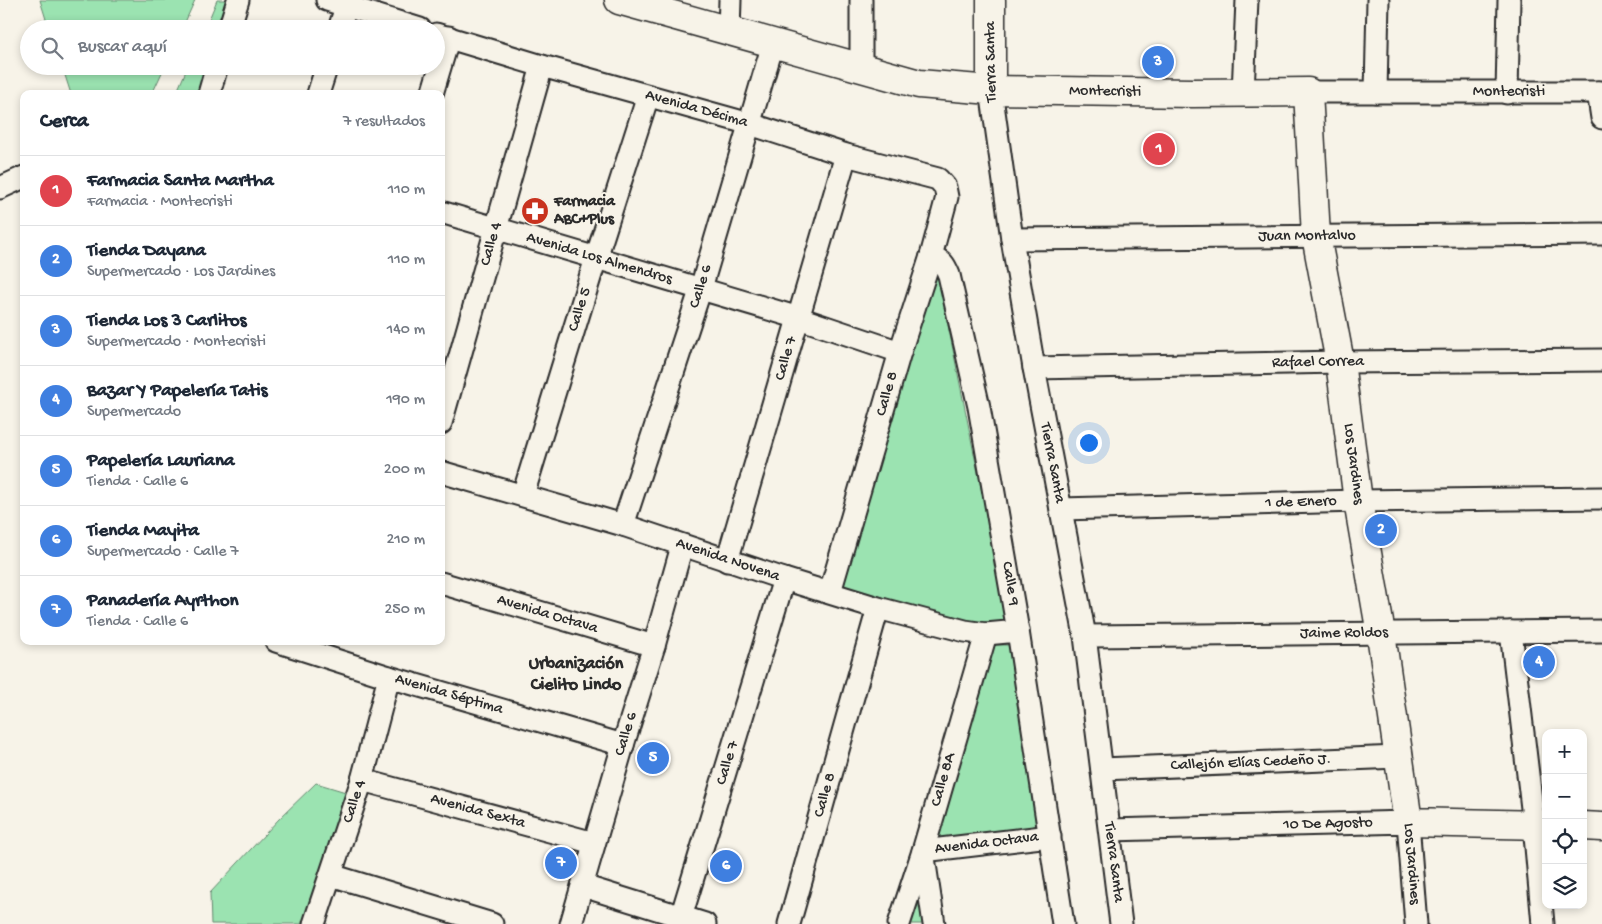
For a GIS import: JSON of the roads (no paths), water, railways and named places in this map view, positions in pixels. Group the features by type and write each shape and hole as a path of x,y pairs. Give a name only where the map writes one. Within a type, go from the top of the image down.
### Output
{"street":[{"path":"232,20 238,0"},
{"name":"Montecristi","path":"619,0 918,84 990,90 1243,93 1600,92"},
{"path":"729,32 730,0"},
{"path":"860,67 862,0"},
{"name":"Tierra Santa","path":"991,0 990,90 1034,368 1085,636 1121,924"},
{"path":"1243,93 1247,0"},
{"path":"1376,92 1378,0"},
{"path":"1507,93 1509,0"},
{"path":"338,20 337,4 390,20"},
{"name":"Avenida Décima","path":"445,36 542,66 750,124 846,155 938,179 945,187 947,197"},
{"name":"Calle 6","path":"623,526 701,288 773,44"},
{"name":"Calle 4","path":"445,409 542,66"},
{"path":"210,90 214,75"},
{"path":"319,90 324,75"},
{"path":"433,90 436,75"},
{"name":"Los Jardines","path":"1308,92 1316,236 1340,362 1358,501 1381,634 1408,822 1416,924"},
{"path":"1600,92 1602,118"},
{"name":"Calle 5","path":"523,495 648,96"},
{"name":"Calle 7","path":"727,561 846,155"},
{"path":"0,188 20,179"},
{"name":"Calle 8","path":"830,592 947,197"},
{"name":"Avenida Los Almendros","path":"445,213 701,288 900,352"},
{"name":"Juan Montalvo","path":"1012,238 1602,234"},
{"name":"Calle 9","path":"931,256 940,260 946,266 953,288 979,407 1018,631 1063,924"},
{"name":"Rafael Correa","path":"1034,368 1340,362 1602,360"},
{"name":"Avenida Novena","path":"445,473 623,526 878,608 965,631 986,634 1018,631"},
{"name":"1 de Enero","path":"1061,509 1358,501 1602,498"},
{"name":"Calle 6","path":"571,924 682,546"},
{"name":"Calle 7","path":"681,917 784,579"},
{"name":"Avenida Octava","path":"445,584 654,646"},
{"name":"Calle 8","path":"789,924 878,608"},
{"name":"Jaime Roldos","path":"1085,636 1602,631"},
{"path":"1511,632 1540,825 1543,924"},
{"name":"Calle 8A","path":"899,924 923,851 986,634"},
{"name":"Avenida Séptima","path":"289,645 389,677 623,745"},
{"name":"Calle 4","path":"314,924 362,780 389,677"},
{"name":"Callejón Elías Cedeño J.","path":"1102,770 1398,757"},
{"name":"Avenida Sexta","path":"362,780 594,843"},
{"name":"10 De Agosto","path":"1110,830 1408,822 1540,825"},
{"path":"1587,826 1602,827"},
{"name":"Avenida Octava","path":"923,851 1050,836"},
{"path":"923,851 934,924"},
{"path":"331,875 492,924"},
{"path":"583,886 706,924"}],"place":[{"name":"Tienda Los 3 Carlitos","path":"1158,62"},
{"name":"Farmacia Santa Martha","path":"1159,149"},
{"name":"Farmacia ABC+Plus","path":"535,211"},
{"name":"Tienda Dayana","path":"1381,530"},
{"name":"Bazar Y Papelería Tatis","path":"1539,662"},
{"name":"Papelería Lauriana","path":"653,758"},
{"name":"Panadería Ayrthon","path":"561,863"},
{"name":"Tienda Mayita","path":"726,866"}],"district":[{"name":"Urbanización Cielito Lindo","path":"576,674"}]}
